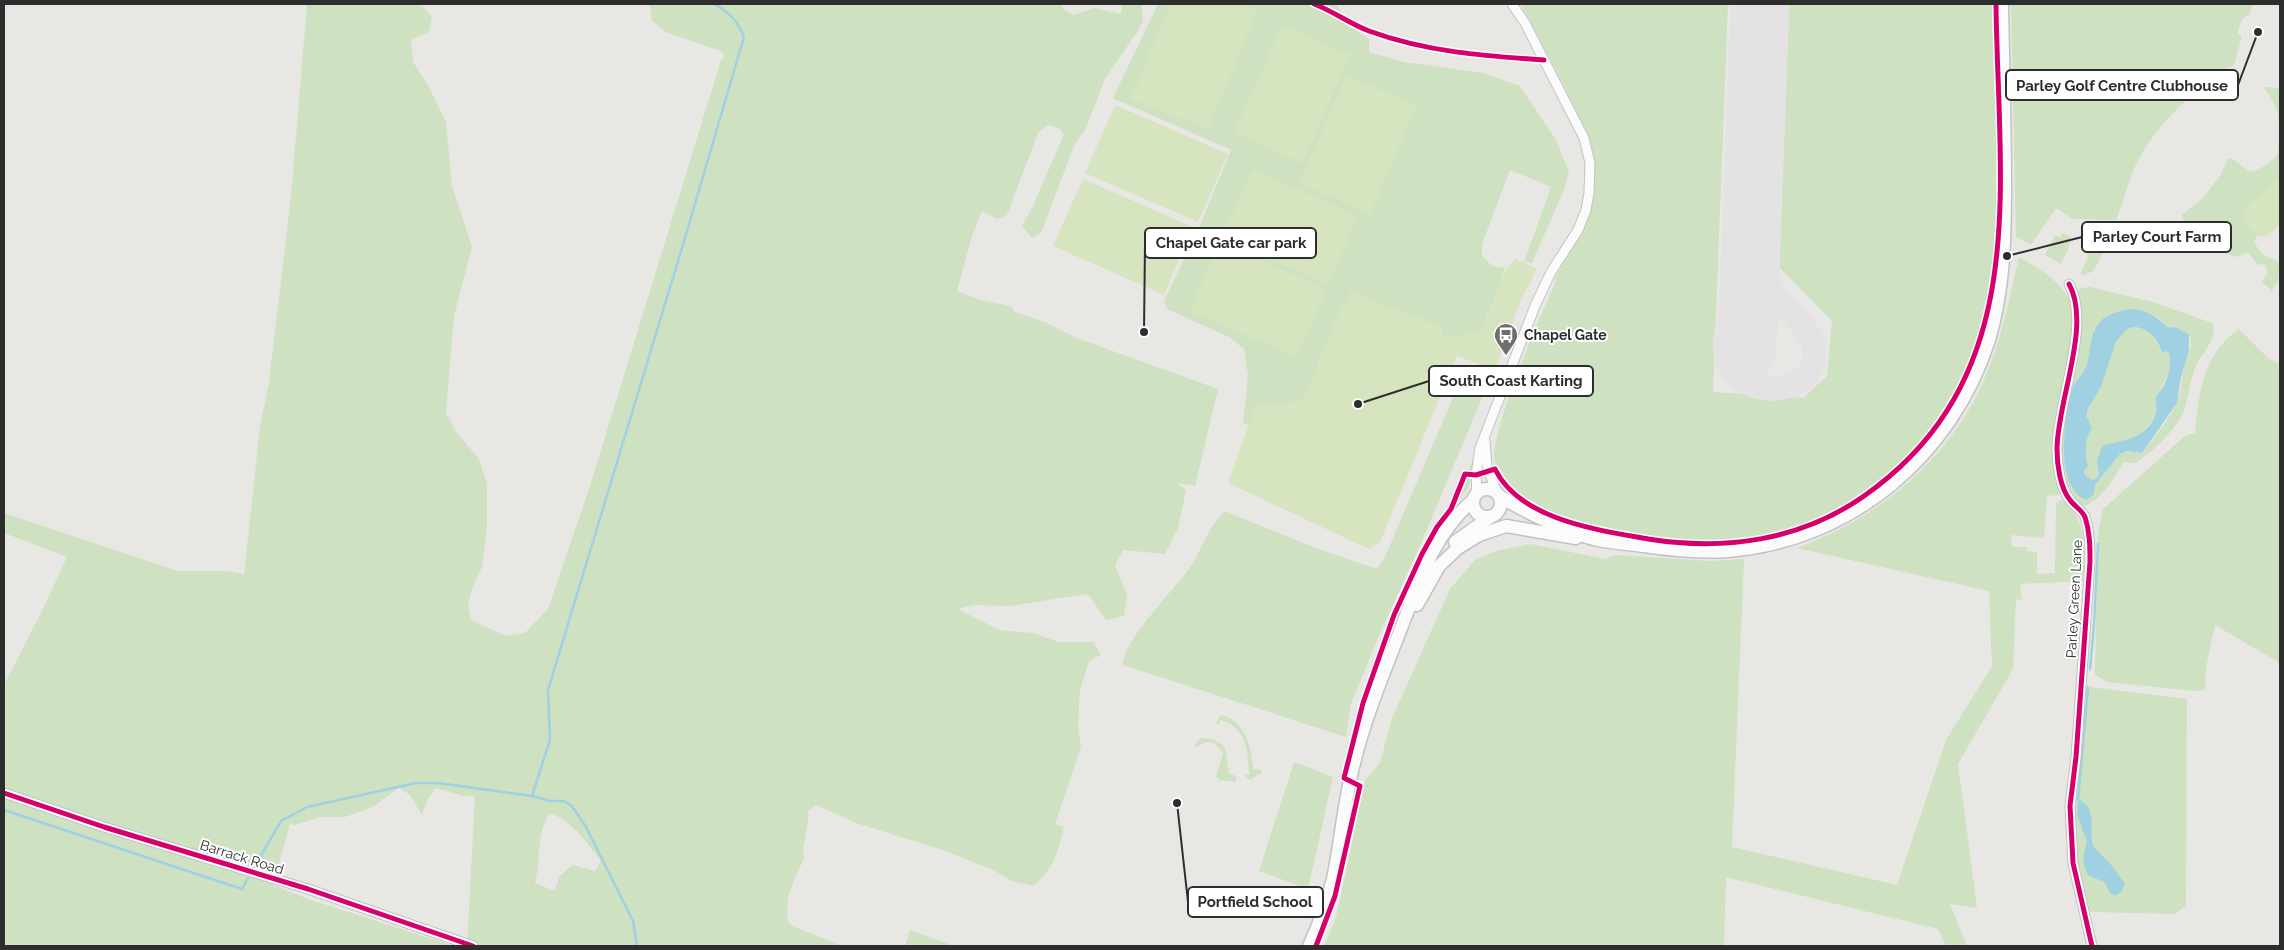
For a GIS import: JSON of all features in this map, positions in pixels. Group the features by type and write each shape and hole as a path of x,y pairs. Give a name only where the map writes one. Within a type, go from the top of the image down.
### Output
{"main road":[{"path":"1401,628 1414,611 1439,566 1458,548 1479,535 1506,526 1668,549 1728,551 1785,541 1809,533 1854,512 1914,466 1952,419 1978,369 1989,339 1997,308 2005,243 2002,4"},
{"path":"1309,946 1318,925 1332,880 1353,765 1367,716 1430,555 1459,514 1475,497 1486,489 1524,510 1596,540"},
{"path":"1409,610 1440,557 1459,538 1500,509 1498,494"},
{"path":"1475,497 1477,513 1485,517 1492,516 1572,531"}],"street":[{"path":"1475,497 1477,457 1532,314 1551,272 1578,230 1586,210 1589,193 1590,163 1584,138 1525,22 1512,4"},
{"name":"Parley Green Lane","path":"2069,284 2078,318 2057,449 2060,474 2068,499 2084,515 2089,532 2090,562 2076,757 2070,806 2073,863 2092,946"},
{"path":"1485,436 1487,466 1498,494"},
{"name":"Barrack Road","path":"4,792 104,827 308,889 473,946"}],"green space":[{"path":"307,4 418,4 424,8 432,17 429,32 411,40 413,62 428,85 446,122 452,186 472,247 454,316 446,413 457,433 479,459 487,484 487,526 482,567 472,588 468,605 471,620 506,636 525,633 548,609 589,489 721,60 724,57 723,52 666,32 652,21 650,4 1060,4 1066,11 1074,15 1094,8 1121,14 1122,4 1141,4 1143,21 1105,79 1086,128 1074,146 1041,233 1032,238 1022,226 1033,206 1064,134 1059,128 1048,125 1038,133 1007,215 997,219 982,211 971,239 957,291 980,300 1011,306 1015,312 1047,323 1074,337 1218,389 1195,486 1177,483 1186,490 1178,528 1165,554 1123,550 1115,565 1127,595 1124,616 1106,620 1088,594 1009,606 974,605 958,609 999,630 1034,633 1058,642 1094,642 1101,655 1089,661 1080,690 1078,726 1081,747 1055,824 1064,827 1059,845 1051,866 1041,879 1034,886 1012,881 993,870 943,850 856,823 816,805 808,811 803,849 804,859 788,897 787,919 792,926 842,946 467,946 475,796 464,796 436,788 428,799 422,815 410,795 399,788 371,808 345,817 321,817 295,825 290,824 273,885 308,899 454,946 4,946 4,685 67,557 4,533 4,513 178,571 226,571 244,574 260,427 269,382 291,196","holes":["550,813 558,816 578,833 601,861 595,871 572,865 559,877 555,891 535,883 542,830 545,821"]},
{"path":"1158,4 1337,4 1346,23 1369,39 1369,52 1404,62 1483,73 1520,86 1556,140 1569,172 1564,190 1532,263 1524,262 1551,187 1510,170 1482,244 1482,256 1492,266 1505,268 1490,311 1480,328 1463,336 1451,338 1440,336 1442,328 1351,292 1335,323 1303,401 1256,407 1249,425 1243,423 1248,375 1244,349 1229,337 1167,309 1164,301 1200,225 1231,150 1113,98"},
{"path":"1170,4 1241,4 1258,10 1208,129 1131,99"},
{"path":"1521,4 1728,4 1713,392 1803,398 1827,376 1832,321 1779,267 1789,4 1994,4 1996,89 1995,235 1990,281 1981,327 1967,370 1946,411 1918,448 1882,482 1827,514 1799,526 1771,534 1713,542 1653,538 1567,518 1531,504 1516,493 1503,479 1495,462 1495,449 1507,402 1556,281 1555,279 1589,214 1595,186 1593,152 1589,137"},
{"path":"2011,4 2252,4 2250,13 2242,19 2237,34 2242,36 2234,65 2190,97 2152,138 2134,169 2116,220 2073,219 2056,208 2031,245 2016,237"},
{"path":"1282,25 1350,55 1302,163 1234,133"},
{"path":"1347,75 1417,106 1370,214 1299,183"},
{"path":"2263,87 2280,88 2280,180 2276,180 2244,221 2257,236 2254,242 2260,251 2280,264 2278,281 2270,294 2271,290 2262,282 2268,272 2265,265 2257,264 2248,252 2238,257 2225,253 2218,248 2220,229 2191,224 2184,221 2182,215 2202,199 2220,176 2228,159 2233,159 2250,172 2264,166 2276,157 2279,143 2278,114 2272,100"},
{"path":"1115,105 1228,154 1198,222 1085,173"},
{"path":"1252,169 1358,216 1328,285 1222,238"},
{"path":"1083,179 1193,227 1164,295 1053,246"},
{"path":"2276,180 2280,180 2280,224 2267,236 2257,236 2244,221 2245,208"},
{"path":"2099,231 2103,242 2101,257 2092,272 2082,275 2081,272 2089,255 2083,252 2085,247 2082,245 2085,239 2092,242 2096,232"},
{"path":"2063,233 2070,237 2069,247 2061,264 2045,255 2055,235 2060,237"},
{"path":"1219,242 1327,289 1297,357 1190,311"},
{"path":"2019,257 2050,276 2062,289 2071,305 2073,323 2063,399 2059,454 2059,495 2047,496 2044,538 2012,535 2012,547 2027,547 2027,551 2037,552 2037,574 2055,573 2056,502 2062,500 2077,517 2081,526 2084,548 2083,581 2020,584 2022,600 2016,599 2013,669 1958,764 1977,908 1950,904 1967,946 1946,946 1938,929 1726,877 1724,946 1324,946 1336,918 1365,780 1380,763 1392,718 1450,589 1475,560 1496,551 1531,544 1605,559 1616,555 1710,561 1744,559 1732,847 1897,885 1946,740 1992,666 1989,591 1797,548 1827,536 1882,504 1930,462 1950,437 1968,411 1983,382 1995,352"},
{"path":"1515,259 1537,269 1520,302 1495,370 1457,356 1380,542 1369,549 1228,483 1255,407 1303,401 1335,323 1351,292 1442,327 1440,336 1451,338 1463,336 1475,332 1483,324 1488,316 1504,274"},
{"path":"2090,287 2153,302 2212,323 2214,329 2212,339 2194,371 2186,406 2176,425 2160,443 2136,463 2123,462 2112,481 2100,495 2094,501 2082,506 2069,494 2062,477 2060,456 2066,409 2079,349 2076,295 2080,288","holes":["2134,309 2147,312 2158,318 2168,328 2189,334 2190,349 2177,402 2166,421 2142,453 2127,451 2120,454 2095,485 2094,494 2071,486 2065,467 2064,438 2073,387 2086,367 2094,329 2112,313"]},
{"path":"2132,327 2147,331 2155,338 2162,353 2166,351 2169,353 2169,370 2157,396 2155,413 2149,425 2098,472 2099,475 2092,480 2084,472 2087,468 2086,442 2092,428 2088,418 2088,409 2102,384 2111,351 2119,337"},
{"path":"2239,329 2269,359 2280,364 2280,663 2215,625 2206,667 2205,690 2194,691 2107,682 2095,675 2098,533 2103,509 2185,436 2195,433 2198,403 2210,362 2227,339"},
{"path":"1471,374 1489,381 1351,704 1346,737 1123,665 1125,654 1141,628 1193,563 1211,529 1225,511 1318,549 1377,569 1385,557 1460,381 1463,375"},
{"path":"1473,459 1469,486 1455,506"},
{"path":"2085,685 2187,699 2186,906 2174,914 2090,912 2078,861 2074,804"},
{"path":"1221,715 1236,723 1246,736 1251,752 1253,769 1260,769 1262,773 1250,780 1244,775 1249,775 1248,757 1241,734 1229,723 1220,720 1218,725 1216,723"},
{"path":"1201,738 1215,740 1225,747 1229,774 1237,776 1235,782 1220,780 1216,777 1223,753 1211,742 1197,747 1194,745"},
{"path":"1294,762 1333,777 1308,889 1259,871"},
{"path":"910,930 954,946 905,946"}],"water":[{"path":"2134,309 2148,313 2168,328 2174,327 2189,334 2189,351 2181,377 2177,403 2142,453 2127,451 2120,454 2095,485 2094,494 2087,500 2077,493 2070,482 2066,467 2064,451 2069,401 2073,387 2088,362 2093,333 2096,327 2110,314","holes":["2132,327 2152,334 2162,353 2166,351 2169,353 2170,366 2168,375 2156,397 2156,412 2148,428 2135,437 2103,445 2097,460 2099,475 2092,480 2084,473 2088,466 2086,442 2092,429 2087,416 2088,408 2101,387 2116,341 2126,330"]},
{"path":"2078,799 2088,808 2092,820 2093,846 2113,867 2125,884 2121,892 2116,895 2111,894 2104,882 2088,875 2084,865 2083,859 2087,842 2077,815"}],"waterway":[{"path":"637,946 633,921 586,827 572,806 564,801 550,801 532,796 550,740 548,690 744,37 739,26 732,18 714,4"},
{"path":"2090,669 2098,544"},
{"path":"2078,799 2088,688"},
{"path":"255,866 281,821 307,807 416,783 438,783 532,796"},
{"path":"4,810 242,889 248,878"}],"taxiway":[{"path":"1751,266 1744,292 1726,335 1725,342 1729,364 1741,378 1757,387 1776,388 1794,384 1807,374 1814,358 1811,336 1757,272 1752,254"}],"runway":[{"path":"1747,351 1760,4"}],"cycle path":[{"path":"1314,4 1369,31 1412,44 1478,55 1544,60"},
{"path":"1316,946 1335,896 1360,786 1344,778 1363,703 1394,615 1422,554 1437,527 1451,509 1465,474 1476,475 1495,469 1507,486 1522,500 1562,520 1584,526 1648,539 1705,544 1733,543 1788,533 1839,511 1864,496 1919,448 1957,394 1981,336 1994,273 2000,208 1996,4"},
{"path":"2069,284 2075,301 2077,320 2072,364 2058,430 2057,455 2058,469 2064,489 2070,500 2085,517 2089,540 2090,562 2076,757 2070,806 2073,863 2092,946"},
{"path":"4,793 104,827 308,889 473,946"}],"place":[{"name":"Parley Golf Centre Clubhouse","path":"2258,32"},
{"name":"Parley Court Farm","path":"2007,256"},
{"name":"Chapel Gate car park","path":"1144,332"},
{"name":"Chapel Gate","path":"1506,356"},
{"name":"South Coast Karting","path":"1358,404"},
{"name":"Portfield School","path":"1177,803"}]}
